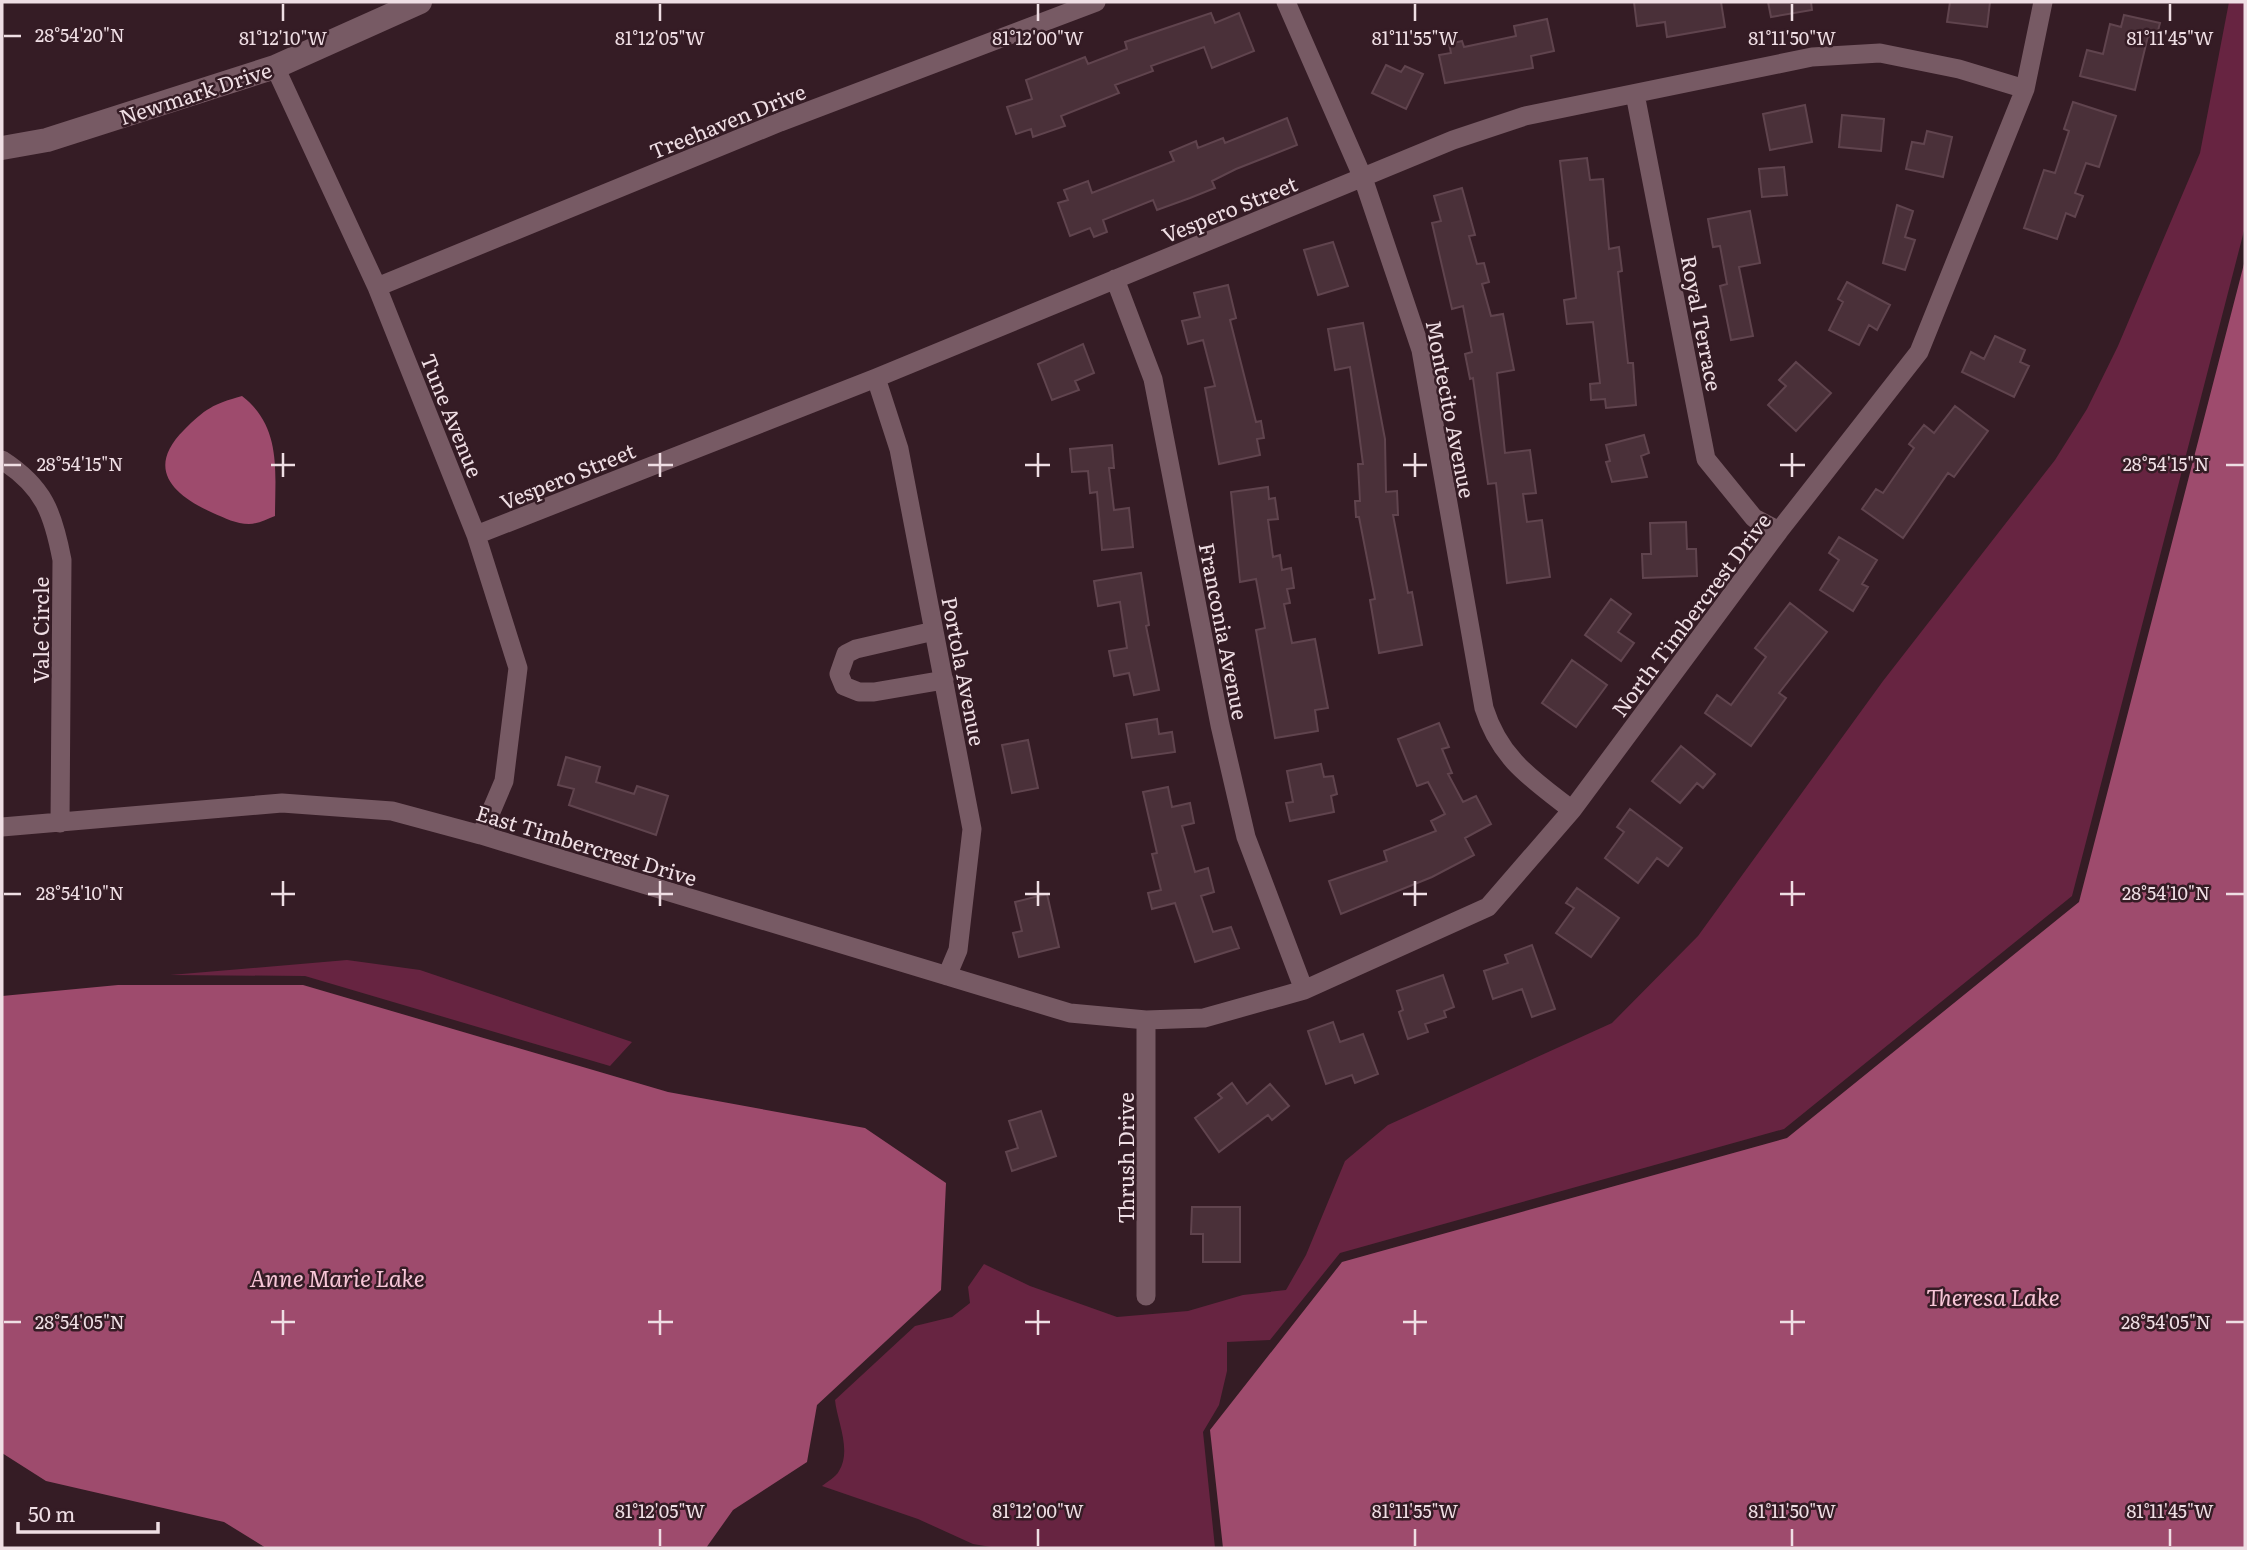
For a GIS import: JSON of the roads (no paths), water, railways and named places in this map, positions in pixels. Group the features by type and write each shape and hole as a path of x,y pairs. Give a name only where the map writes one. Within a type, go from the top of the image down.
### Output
{"street":[{"name":"Newmark Drive","path":"2,148 47,140 275,67 420,2"},
{"name":"Treehaven Drive","path":"377,287 780,122 1097,2"},
{"name":"Montecito Avenue","path":"1286,2 1363,178 1421,350 1492,733 1520,769 1572,810"},
{"name":"North Timbercrest Drive","path":"1146,1020 1205,1018 1304,990 1488,907 1572,810 1779,531 1919,352 2025,89 2042,2"},
{"name":"Vespero Street","path":"476,535 876,378 1453,140 1525,116 1812,57 1880,53 1959,69 2025,89"},
{"name":"Tune Avenue","path":"275,67 377,287 476,535 518,668 504,781 481,835"},
{"name":"Royal Terrace","path":"1635,94 1706,459 1754,518 1779,531"},
{"name":"Franconia Avenue","path":"1115,279 1153,379 1223,738 1244,827 1304,990"},
{"name":"Portola Avenue","path":"876,378 899,449 972,829 958,950 947,976"},
{"name":"Vale Circle","path":"2,460 27,476 54,519 62,561 60,823"},
{"path":"934,631 856,649 846,654 839,674 844,686 859,692 944,680"},
{"name":"East Timbercrest Drive","path":"2,827 282,803 392,811 481,835 1070,1013 1146,1020"},
{"name":"Thrush Drive","path":"1146,1020 1146,1296"}],"water":[{"name":"Theresa Lake","path":"2245,260 2245,1548 1223,1548 1210,1430 1342,1262 1787,1138 2079,902"},
{"path":"242,396 255,408 264,422 274,451 275,516 252,524 226,519 186,498 176,489 165,469 166,457 172,444 191,423 210,408"},
{"name":"Anne Marie Lake","path":"118,985 303,985 668,1092 865,1128 946,1183 941,1290 817,1405 807,1462 733,1510 706,1548 266,1548 224,1522 46,1481 2,1453 2,996"}]}
